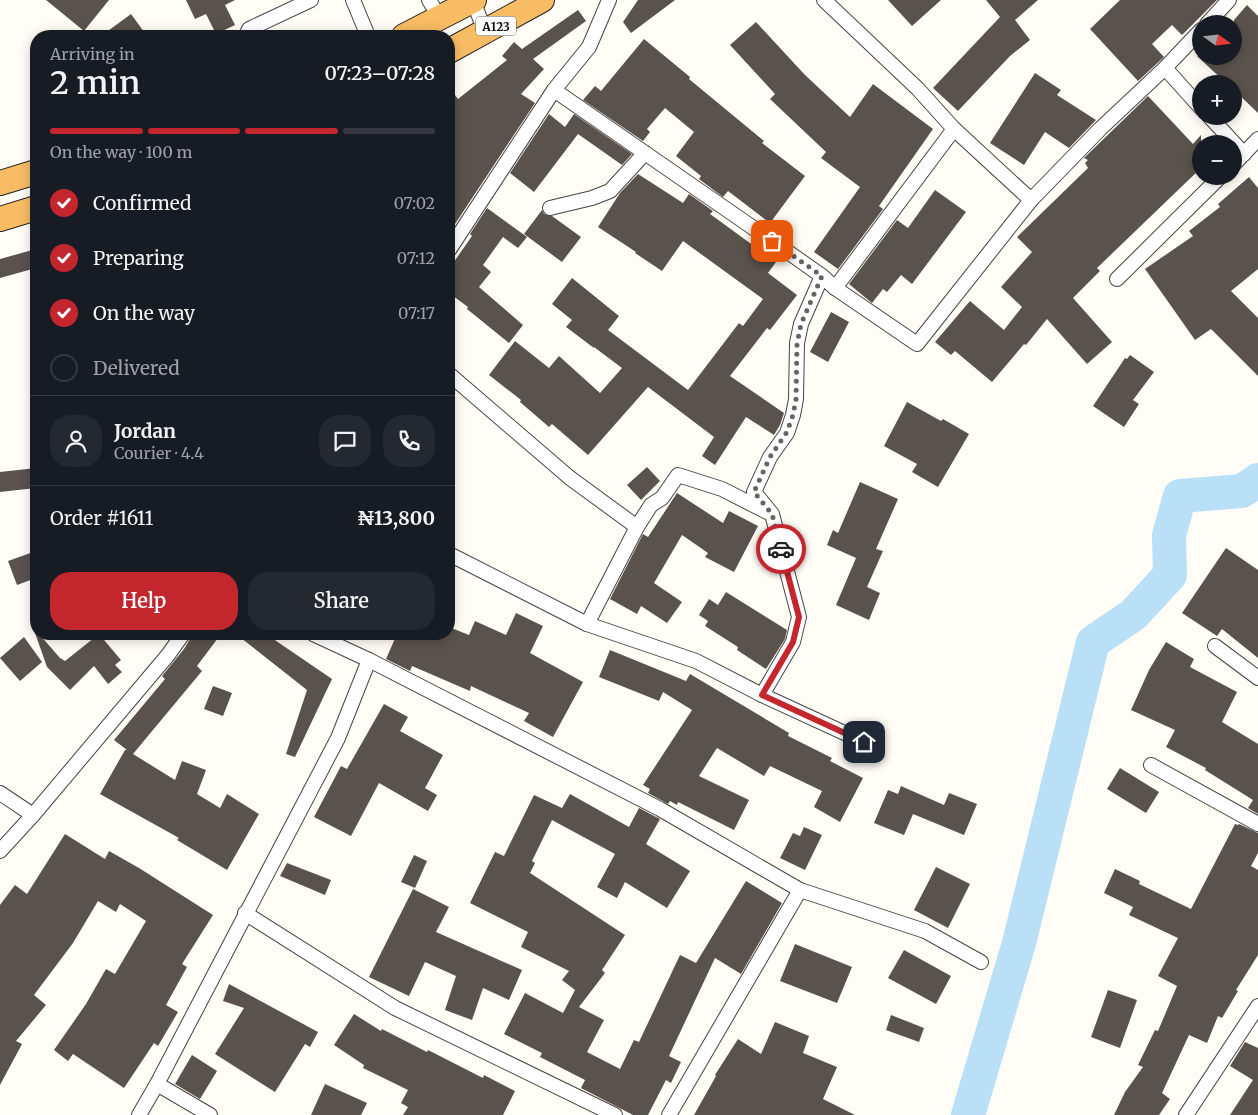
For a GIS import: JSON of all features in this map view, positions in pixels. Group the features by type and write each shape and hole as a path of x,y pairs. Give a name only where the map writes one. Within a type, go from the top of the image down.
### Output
{"highway":[{"name":"A123","path":"411,30 435,9 474,0"},
{"name":"A123","path":"455,48 542,0"},
{"path":"0,183 30,174"},
{"path":"0,219 30,210"}],"street":[{"path":"249,30 311,0"},
{"path":"353,0 366,30"},
{"path":"474,0 485,31"},
{"path":"455,241 554,90 589,48 609,0"},
{"path":"824,0 918,89 954,129 1030,200"},
{"path":"1215,15 1229,0"},
{"path":"554,90 917,344 1030,200 1192,39"},
{"path":"1164,68 1192,98"},
{"path":"1217,125 1244,154 1258,139"},
{"path":"835,288 954,129"},
{"path":"550,208 592,198 610,191 645,153"},
{"path":"1117,279 1212,185"},
{"path":"762,695 793,642 799,617 772,514 754,492 770,457 787,432 793,415 796,399 797,344 801,324 822,276"},
{"path":"455,379 570,478 637,527"},
{"path":"586,624 637,527 651,505 662,498 678,475 722,489 772,514"},
{"path":"455,557 586,624 696,661 762,695 864,742"},
{"path":"0,850 33,815 179,640"},
{"path":"327,640 660,809 800,890 925,931 981,962"},
{"path":"1215,646 1258,678"},
{"path":"139,1115 338,738 369,660"},
{"path":"1151,765 1258,824"},
{"path":"0,793 33,815"},
{"path":"669,1115 800,890"},
{"path":"246,913 395,1008 615,1115"},
{"path":"1186,1115 1258,1006"},
{"path":"157,1084 210,1115"}],"building":[{"path":"46,0 109,0 85,30"},
{"path":"186,0 235,0 225,5 235,25 224,30 214,30 206,14 195,19"},
{"path":"638,0 675,0 631,33 623,22"},
{"path":"888,0 941,0 912,26"},
{"path":"986,0 1038,0 1015,20 1030,40 1010,56 958,111 933,88 1000,17"},
{"path":"1120,0 1217,0 1202,15 1192,15 1192,25 1182,35 1172,25 1152,44 1164,57 1138,81 1090,29"},
{"path":"1247,5 1258,16 1258,113 1242,98 1242,75 1217,75 1207,65 1242,65 1242,15 1238,15"},
{"path":"578,10 586,21 533,59 544,69 521,94 535,103 455,224 455,95 458,99 507,60 502,56 514,42 522,49"},
{"path":"131,14 143,30 109,30"},
{"path":"756,22 805,75 850,117 873,84 933,129 879,206 883,209 838,269 814,252 860,187 821,158 826,152 770,99 775,94 730,45"},
{"path":"644,39 764,141 762,143 805,176 770,223 728,191 723,197 699,179 701,176 676,156 694,132 665,108 647,129 650,132 643,141 583,100 595,86 601,91"},
{"path":"1035,73 1061,90 1057,95 1096,120 1069,148 1045,132 1024,165 990,143"},
{"path":"1148,96 1192,143 1192,177 1097,268 1100,271 1073,298 1112,342 1087,364 1047,319 992,382 955,351 951,355 935,342 970,301 1004,330 1022,307 1001,287 1032,252 1017,237 1088,168 1085,163 1088,160 1084,158"},
{"path":"549,114 565,127 574,114 632,154 622,165 578,134 534,192 510,173"},
{"path":"638,174 683,203 689,194 713,211 710,214 776,262 768,273 797,295 770,330 767,328 730,376 784,413 780,425 774,435 746,417 715,465 702,456 714,437 648,387 588,455 552,424 549,427 520,402 521,400 489,375 515,341 549,368 559,356 600,393 622,368 566,327 572,320 552,304 572,278 619,316 608,330 688,390 739,323 743,326 763,299 683,241 662,271 598,227 620,193"},
{"path":"1249,177 1258,188 1258,269 1231,291 1258,318 1258,376 1211,329 1195,340 1145,269 1193,236 1189,231 1220,207 1218,204"},
{"path":"935,190 966,212 912,284 901,275 887,292 883,289 872,303 849,284 897,220 908,228"},
{"path":"487,208 527,237 518,248 503,237 483,265 491,272 479,287 523,325 509,343 455,297 455,260 472,236 470,234"},
{"path":"542,210 544,214 552,216 581,237 562,262 524,234"},
{"path":"30,251 30,270 0,278 0,259"},
{"path":"831,312 849,322 828,362 810,352"},
{"path":"1130,355 1154,372 1133,400 1139,404 1124,427 1093,406 1125,358 1127,359"},
{"path":"907,402 969,434 938,487 912,472 917,464 884,446"},
{"path":"647,467 660,481 641,500 627,485"},
{"path":"30,469 30,489 0,492 0,472"},
{"path":"860,482 898,499 876,549 883,551 867,587 880,593 869,620 836,605 856,558 827,545 833,530 838,533"},
{"path":"677,493 723,523 729,511 758,526 734,572 705,557 708,553 682,535 654,583 682,602 667,623 641,606 637,614 610,599 643,534 648,537"},
{"path":"1226,548 1258,570 1258,658 1222,629 1217,636 1182,613"},
{"path":"30,553 30,580 17,585 8,561"},
{"path":"726,592 787,630 785,639 766,669 737,650 738,647 705,626 708,621 699,615 709,599 718,605"},
{"path":"516,613 543,626 530,653 583,682 553,737 524,721 529,713 471,686 470,691 412,666 410,671 386,659 394,640 455,640 455,629 469,635 475,621 506,635"},
{"path":"24,637 42,662 20,681 0,658"},
{"path":"38,640 44,640 65,661 91,640 104,640 121,660 115,665 122,672 108,684 94,666 70,690 47,667"},
{"path":"189,640 216,640 197,666 202,671 133,754 175,780 182,761 206,770 197,794 220,808 227,794 259,814 227,870 177,840 179,838 100,794 125,750 127,750 114,740 165,679 162,676"},
{"path":"244,640 275,640 332,679 295,757 286,754 307,690"},
{"path":"1166,642 1194,659 1190,667 1237,692 1222,722 1258,744 1258,814 1248,808 1253,800 1205,770 1206,768 1166,747 1175,730 1131,710 1149,670"},
{"path":"610,650 686,681 690,674 789,733 788,736 832,758 830,761 863,778 840,822 814,807 822,791 770,766 764,776 717,748 699,776 749,800 734,830 678,802 677,805 670,801 668,804 648,793 650,789 643,785 692,710 663,692 659,701 599,677"},
{"path":"213,686 232,693 223,716 204,709"},
{"path":"384,704 408,717 400,731 443,755 425,788 437,795 428,811 379,783 351,836 314,817 341,766 347,769"},
{"path":"1120,768 1159,792 1146,813 1107,789"},
{"path":"901,786 944,805 949,793 977,804 964,835 913,814 904,835 874,823 888,790 898,794"},
{"path":"570,794 629,827 639,808 660,819 646,844 690,871 667,908 625,882 617,898 597,887 615,854 552,820 532,861 535,863 530,873 625,935 602,970 605,973 579,1007 604,1020 587,1052 620,1069 634,1040 639,1042 680,955 696,963 746,881 782,903 741,974 715,958 669,1056 681,1062 671,1083 666,1080 648,1115 633,1115 581,1088 585,1080 540,1057 542,1053 504,1034 525,993 563,1013 575,990 562,980 569,971 521,947 528,932 470,903 495,852 504,856 534,795 562,808"},
{"path":"1235,824 1258,833 1258,853 1251,866 1258,870 1258,955 1236,990 1238,991 1222,1018 1218,1016 1207,1043 1189,1035 1162,1093 1170,1099 1159,1115 1114,1115 1125,1092 1143,1067 1138,1065 1155,1030 1158,1031 1177,986 1158,976 1178,938 1129,915 1133,907 1104,893 1115,869 1140,881 1139,884 1191,909"},
{"path":"804,827 822,835 805,870 780,858 793,833 800,836"},
{"path":"65,834 105,859 109,851 213,915 182,964 187,967 166,1005 178,1012 158,1046 154,1043 124,1088 73,1054 68,1061 54,1050 86,1004 106,969 115,974 146,921 120,904 116,912 98,901 73,943 34,995 46,1005 16,1041 22,1044 0,1085 0,905 15,885 27,894"},
{"path":"414,855 427,861 415,888 401,882"},
{"path":"287,863 331,880 325,895 280,876"},
{"path":"936,867 970,884 948,928 914,910"},
{"path":"413,889 449,907 436,932 522,970 509,1000 483,988 472,1020 445,1010 456,976 425,962 409,996 369,977"},
{"path":"795,944 852,967 837,1003 780,981"},
{"path":"904,950 951,976 936,1004 888,978"},
{"path":"229,984 318,1032 310,1047 305,1044 275,1092 215,1054 244,1008 223,1001"},
{"path":"1108,990 1137,1000 1120,1048 1091,1037"},
{"path":"354,1014 381,1031 382,1029 427,1052 428,1050 483,1078 484,1075 515,1091 503,1115 403,1115 408,1107 401,1103 408,1090 363,1068 364,1065 334,1045"},
{"path":"891,1015 924,1028 919,1042 886,1030"},
{"path":"775,1022 809,1036 803,1053 837,1067 823,1099 855,1115 694,1115 715,1075 738,1039 761,1054"},
{"path":"1245,1042 1258,1048 1258,1115 1230,1115 1253,1080 1230,1066"},
{"path":"192,1055 217,1071 200,1099 175,1084"},
{"path":"325,1084 367,1103 361,1115 311,1115"}],"waterway":[{"path":"968,1115 1019,943 1093,642 1133,615 1170,575 1169,535 1180,496 1242,491 1258,480"}],"way so far":[{"path":"772,241 822,276 801,324 797,344 796,399 793,415 787,432 770,457 754,492 772,514 781,549"}],"route":[{"path":"781,549 799,617 793,642 762,695 864,742"}]}
